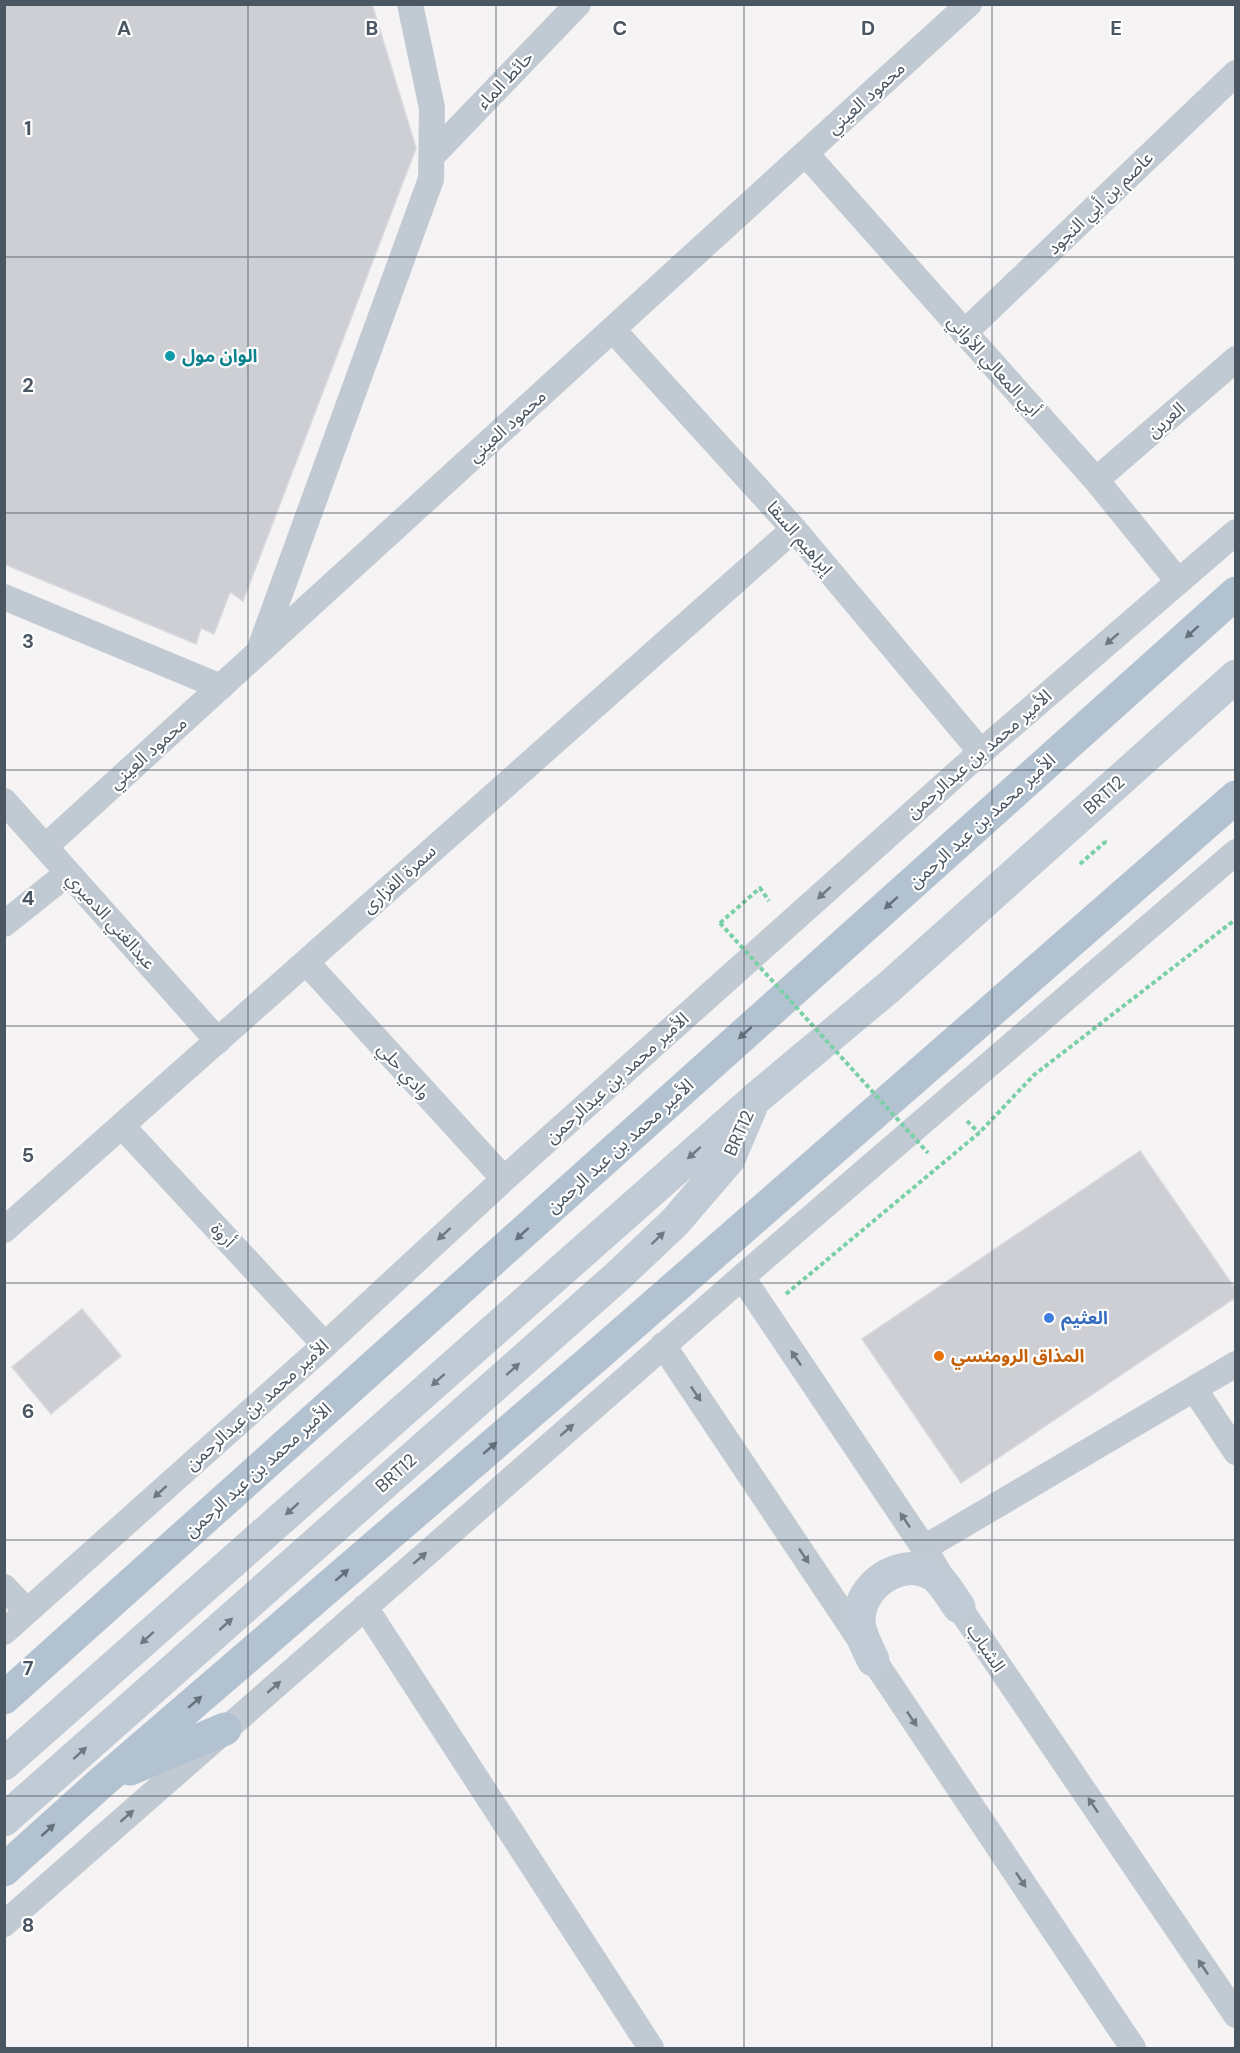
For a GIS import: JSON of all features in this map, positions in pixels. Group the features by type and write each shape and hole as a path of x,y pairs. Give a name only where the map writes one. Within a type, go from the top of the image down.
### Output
{"main road":[{"name":"الأمير محمد بن عبد الرحمن","path":"4,1698 1236,593"},
{"name":"BRT12","path":"4,1764 754,1100 889,987 1236,676"},
{"path":"4,1870 103,1780 603,1350 1236,797"},
{"name":"BRT12","path":"4,1820 667,1230 729,1159 754,1100"},
{"path":"873,1660 859,1622 862,1601 874,1583 892,1572 913,1569 933,1574 959,1607"},
{"path":"103,1780 225,1729"}],"street":[{"path":"258,654 431,180 432,108 410,4"},
{"name":"حائط الماء","path":"432,156 578,4"},
{"name":"محمود العيني","path":"45,847 969,4"},
{"name":"عاصم بن أبي النجود","path":"964,333 1236,74"},
{"name":"أبي المعالي الأواني","path":"806,154 1096,480 1178,581"},
{"name":"إبراهيم السقا","path":"613,330 794,529 981,752"},
{"name":"العرين","path":"1096,480 1236,359"},
{"name":"سمرة الفزارى","path":"9,1216 122,1126 794,529"},
{"name":"الأمير محمد بن عبدالرحمن","path":"4,1632 325,1345 504,1179 981,752 1236,532"},
{"path":"4,597 221,687"},
{"name":"عبدالغني الدميري","path":"4,801 218,1041"},
{"path":"4,1924 742,1277 1236,852"},
{"path":"4,924 68,873"},
{"name":"وادي حلي","path":"306,962 504,1179"},
{"name":"أروة","path":"122,1126 325,1345"},
{"name":"الشباب","path":"742,1277 924,1548 959,1607 1236,2015"},
{"path":"663,1346 1133,2049"},
{"path":"924,1548 1236,1364"},
{"path":"1195,1390 1236,1452"},
{"path":"4,1587 27,1611"},
{"path":"365,1607 651,2049"}],"path":[{"path":"762,907 770,900 760,888 720,923 928,1153"},
{"path":"765,1312 979,1133 1034,1075 1236,919"},
{"path":"966,1120 979,1133"}],"building":[{"name":"الوان مول","path":"4,4 372,4 416,148 243,601 230,592 214,634 201,628 196,644 4,564"},
{"name":"العثيم","path":"1140,1151 1236,1290 1236,1297 961,1483 862,1339"},
{"path":"82,1309 121,1356 51,1414 12,1367"}],"place":[{"name":"الوان مول","path":"170,356"},
{"name":"العثيم","path":"1049,1318"},
{"name":"المذاق الرومنسي","path":"939,1356"}]}
